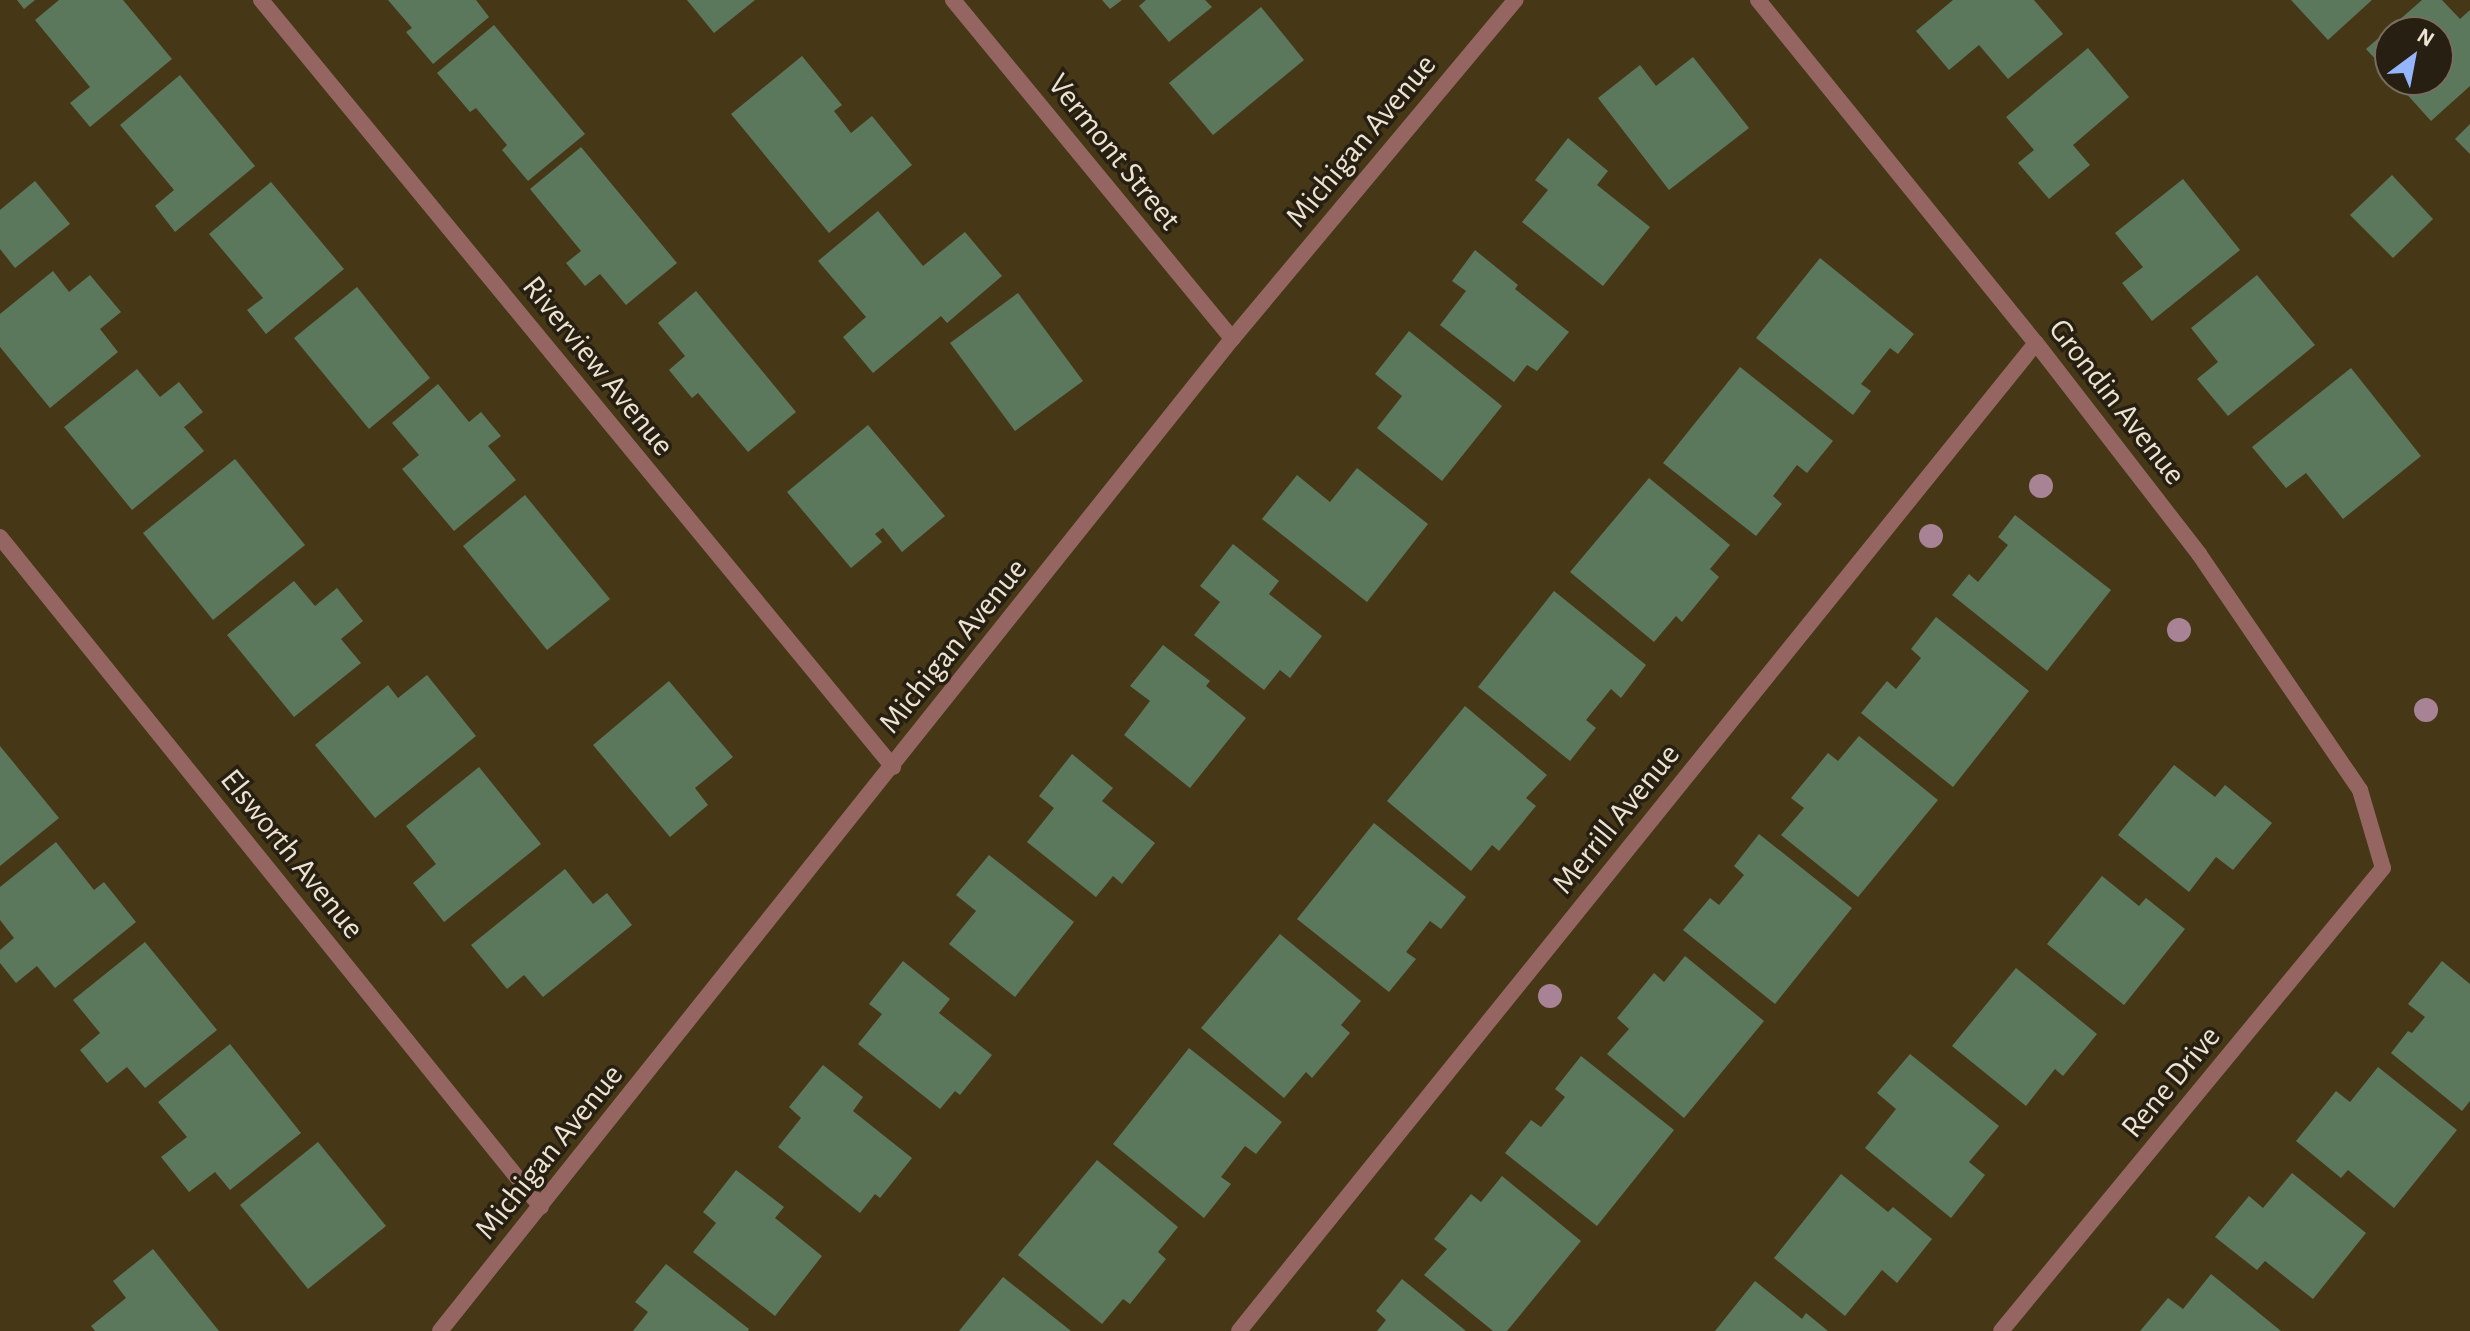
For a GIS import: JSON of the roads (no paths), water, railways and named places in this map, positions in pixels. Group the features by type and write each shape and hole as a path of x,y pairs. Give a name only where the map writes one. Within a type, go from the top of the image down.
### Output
{"street":[{"name":"Riverview Avenue","path":"261,0 893,767"},
{"name":"Vermont Street","path":"953,0 1232,339"},
{"name":"Michigan Avenue","path":"440,1331 1232,339 1515,0"},
{"name":"Grondin Avenue","path":"1758,0 2036,343 2199,554 2360,790 2383,868"},
{"name":"Merrill Avenue","path":"1239,1331 2036,343"},
{"name":"Elsworth Avenue","path":"0,537 541,1207"},
{"name":"Rene Drive","path":"2001,1331 2383,868"}]}
